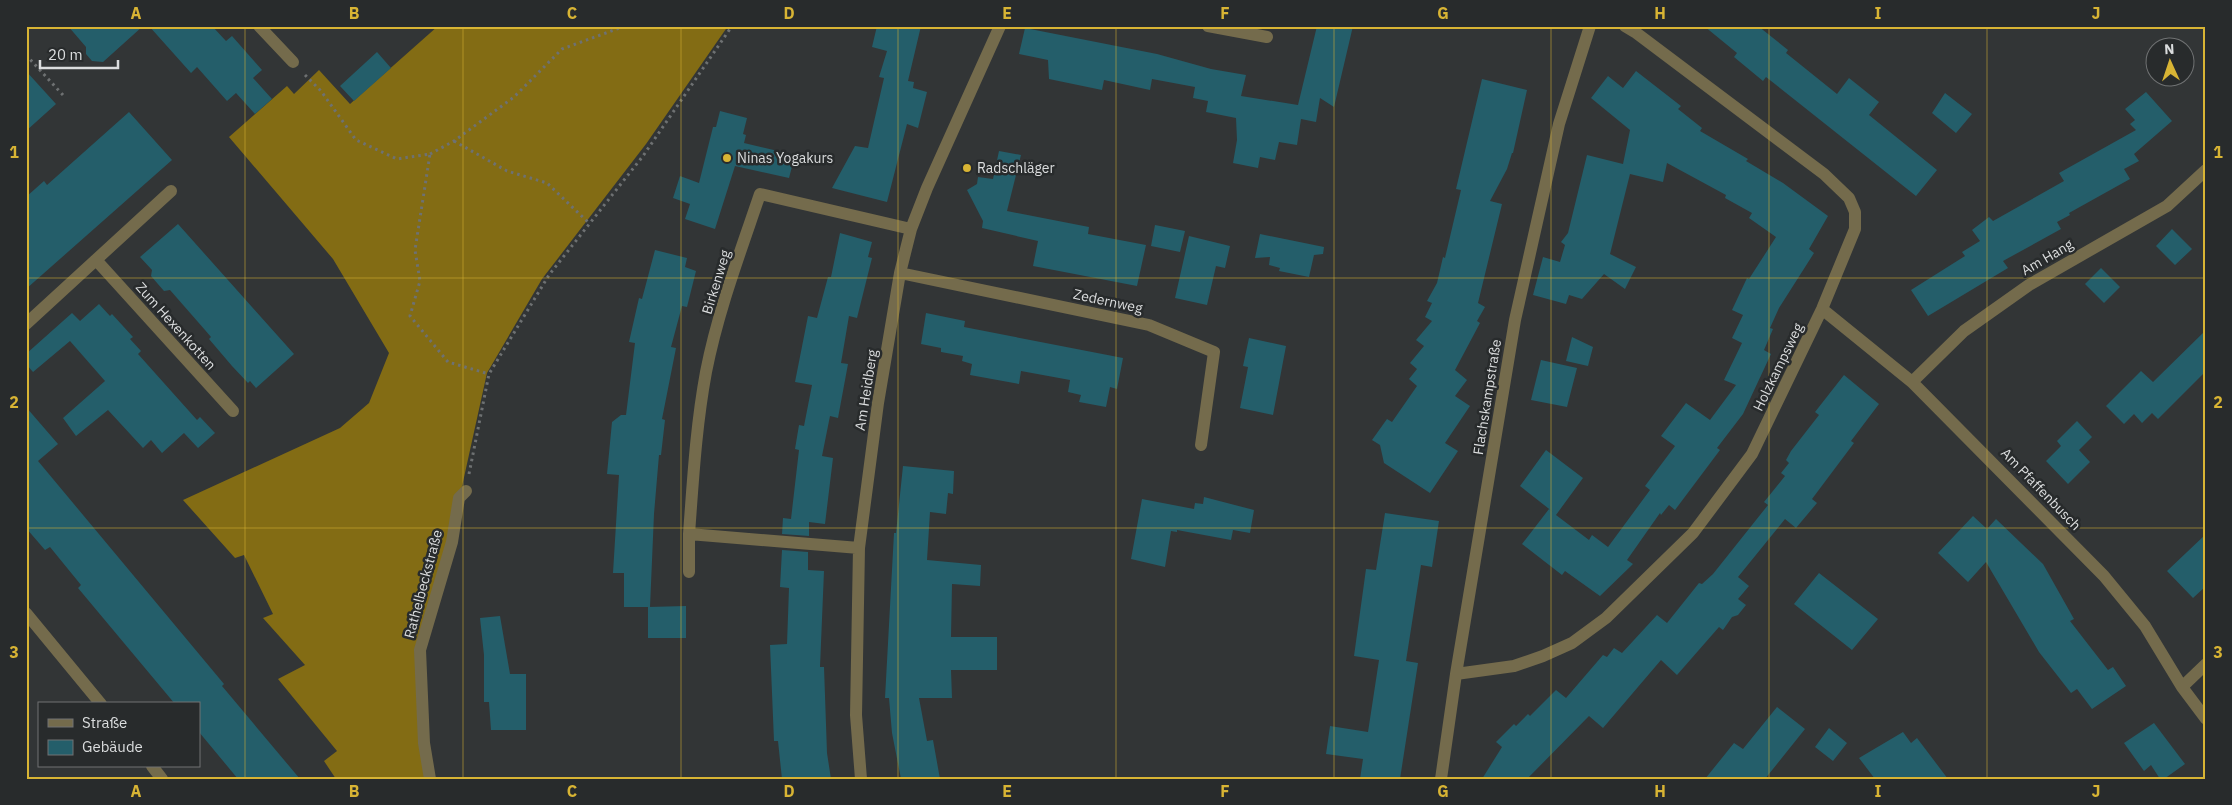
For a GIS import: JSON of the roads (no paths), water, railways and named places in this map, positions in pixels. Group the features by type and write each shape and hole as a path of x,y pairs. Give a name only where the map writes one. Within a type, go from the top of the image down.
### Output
{"street":[{"path":"259,26 293,62"},
{"name":"Am Heidberg","path":"861,779 856,715 859,548 878,403 900,273 911,228 927,188 1000,26"},
{"path":"1208,26 1267,37"},
{"name":"Flachskampstraße","path":"1441,779 1456,674 1515,320 1559,124 1590,26"},
{"name":"Holzkampsweg","path":"1456,674 1514,666 1572,643 1606,618 1693,533 1752,454 1822,310 1855,229 1855,212 1848,198 1824,174 1625,26"},
{"name":"Am Hang","path":"1912,382 1964,332 2004,302 2029,285 2167,206 2206,170"},
{"path":"26,324 171,192"},
{"name":"Birkenweg","path":"689,572 689,534 694,454 707,371 728,288 760,194 911,228"},
{"name":"Zum Hexenkotten","path":"97,261 233,410"},
{"name":"Zedernweg","path":"900,273 1149,325 1214,352 1202,445"},
{"name":"Am Pfaffenbusch","path":"1822,310 1912,382 2104,576 2145,626 2182,688 2206,719"},
{"name":"Rathelbeckstraße","path":"430,779 424,743 420,650 452,542 458,498 466,491"},
{"path":"689,534 859,548"},
{"path":"26,613 99,702"},
{"path":"2182,688 2206,664"},
{"path":"154,768 162,779"}],"place":[{"name":"Ninas Yogakurs","path":"727,158"},
{"name":"Radschläger","path":"967,168"}]}
